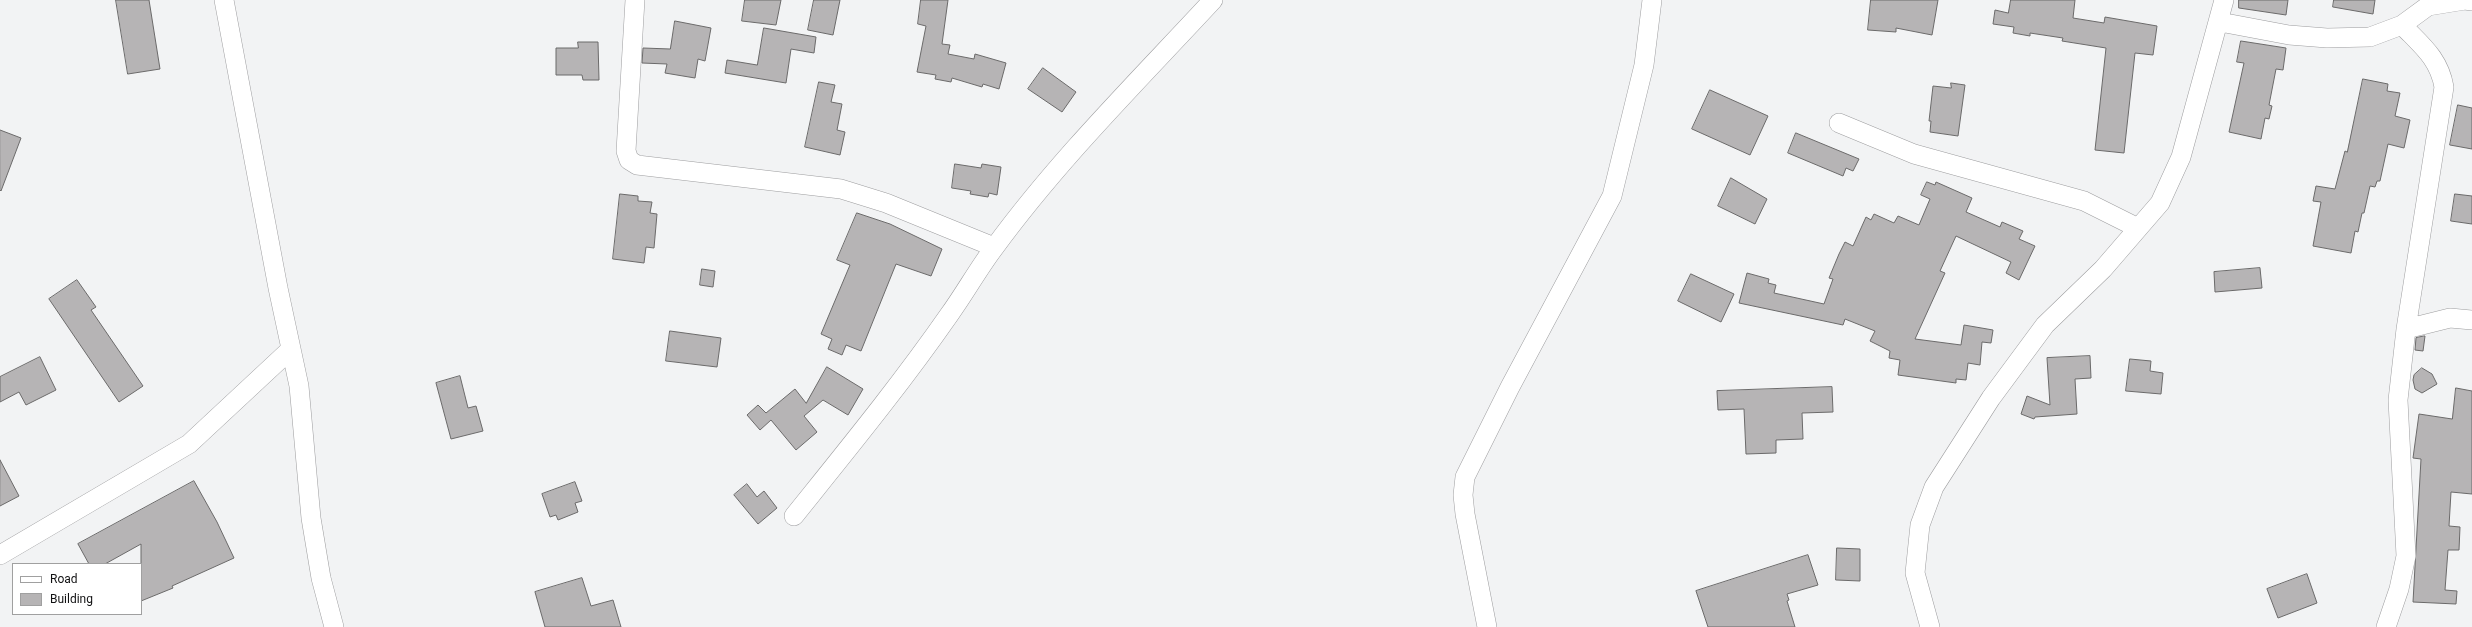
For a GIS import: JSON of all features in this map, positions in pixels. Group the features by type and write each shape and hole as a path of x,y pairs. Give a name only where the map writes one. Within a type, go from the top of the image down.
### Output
{"street":[{"path":"224,0 299,386 311,518 321,578 334,627"},
{"path":"635,0 626,151 629,160 637,165 841,189 886,203 994,247"},
{"path":"794,516 861,433 949,315 994,247 1088,134 1164,49 1213,0"},
{"path":"1487,627 1465,514 1463,495 1466,477 1510,387 1612,196 1642,72 1652,0"},
{"path":"1930,627 1914,573 1920,525 1934,487 1991,398 2045,325 2103,269 2160,203 2181,157 2220,22 2224,0"},
{"path":"2220,22 2289,36 2327,38 2370,37 2402,25 2428,6 2465,0 2472,1"},
{"path":"2386,627 2399,589 2406,556 2398,400 2406,329 2444,87 2441,70 2434,59 2402,25"},
{"path":"1839,123 1914,154 2084,201 2138,228"},
{"path":"2406,329 2450,318 2472,320"},
{"path":"0,555 189,444 291,349"}],"building":[{"path":"116,0 149,0 160,69 128,74"},
{"path":"745,0 781,0 776,25 742,21"},
{"path":"814,0 840,0 833,35 808,30"},
{"path":"921,0 948,0 942,44 950,45 948,54 974,59 975,54 1006,63 999,89 983,84 982,87 952,78 951,82 935,79 936,75 917,72 926,26 918,24"},
{"path":"1871,0 1938,0 1932,35 1896,28 1896,32 1868,30"},
{"path":"2011,0 2075,0 2073,18 2104,23 2105,17 2157,26 2153,55 2135,53 2124,153 2095,150 2106,48 2062,41 2063,38 2030,33 2030,36 2013,33 2014,27 1993,24 1995,10 2008,13"},
{"path":"2239,0 2288,0 2286,15 2239,8"},
{"path":"2334,0 2375,0 2373,14 2333,7"},
{"path":"675,21 711,28 705,61 698,59 695,78 665,73 667,64 642,63 643,48 670,49"},
{"path":"764,28 816,37 814,53 791,49 786,83 725,73 727,60 757,65"},
{"path":"2241,41 2286,48 2283,70 2276,69 2269,105 2272,106 2269,119 2265,118 2261,139 2229,132 2244,63 2237,62"},
{"path":"578,42 598,42 599,80 583,80 582,75 556,75 556,48 578,48"},
{"path":"1043,68 1076,92 1062,112 1028,89"},
{"path":"2363,79 2388,84 2387,91 2400,93 2395,116 2410,120 2404,148 2388,144 2380,181 2377,181 2375,187 2370,186 2358,232 2355,231 2351,253 2313,246 2321,202 2313,201 2316,186 2335,189 2345,151 2347,152"},
{"path":"819,82 835,85 831,102 842,104 837,130 845,132 840,155 805,147"},
{"path":"1951,83 1965,85 1958,136 1930,132 1931,121 1929,121 1933,86 1951,88"},
{"path":"1710,90 1768,116 1750,155 1692,129"},
{"path":"2458,105 2472,108 2472,149 2450,145"},
{"path":"0,130 21,138 1,191 0,190"},
{"path":"1796,133 1859,159 1853,171 1846,168 1843,176 1788,153"},
{"path":"955,164 981,168 982,164 1001,167 997,195 989,193 988,197 970,194 971,191 952,188"},
{"path":"1731,178 1767,199 1755,224 1718,206"},
{"path":"1927,182 1935,185 1936,182 1972,198 1966,212 2000,227 2002,222 2023,231 2019,239 2035,246 2019,280 2006,273 2011,262 1956,236 1940,271 1945,273 1915,339 1961,345 1964,325 1993,330 1991,343 1982,342 1980,365 1968,363 1966,380 1956,379 1956,383 1898,375 1900,360 1889,358 1890,351 1870,341 1875,331 1845,319 1843,325 1739,303 1747,273 1769,279 1768,283 1776,285 1774,293 1824,304 1833,279 1829,278 1839,254 1845,242 1853,246 1866,217 1871,220 1874,214 1894,223 1898,216 1919,225 1930,199 1921,195"},
{"path":"620,194 638,196 638,201 652,202 650,213 657,214 654,248 646,247 644,263 613,259"},
{"path":"2455,194 2472,196 2472,224 2451,221"},
{"path":"857,213 890,224 942,249 931,276 896,264 861,351 846,345 842,355 828,349 832,339 821,334 850,265 837,260"},
{"path":"2260,268 2262,288 2215,292 2214,272"},
{"path":"702,269 715,271 713,287 700,285"},
{"path":"1691,274 1734,294 1721,322 1678,301"},
{"path":"77,280 96,307 91,310 143,386 119,402 49,299"},
{"path":"670,331 721,338 717,367 666,361"},
{"path":"2425,336 2423,351 2415,350 2416,338"},
{"path":"2090,356 2091,378 2075,379 2077,414 2035,417 2034,419 2021,414 2027,396 2050,405 2047,358"},
{"path":"40,357 56,390 26,405 19,392 0,402 0,377"},
{"path":"2130,359 2151,361 2150,371 2163,373 2161,394 2126,391"},
{"path":"827,367 863,389 848,415 823,400 804,416 817,432 796,450 771,420 760,430 747,415 758,405 766,413 795,389 806,403"},
{"path":"2422,368 2432,374 2437,384 2422,393 2415,389 2413,380 2414,375"},
{"path":"460,376 468,408 476,406 483,431 451,439 436,383"},
{"path":"1832,387 1833,412 1802,413 1803,439 1776,440 1776,453 1746,454 1744,409 1718,410 1717,391"},
{"path":"2456,388 2472,391 2472,494 2451,492 2449,526 2460,527 2459,550 2448,550 2445,590 2457,591 2456,604 2413,602 2421,459 2413,458 2419,414 2452,419"},
{"path":"0,460 19,496 0,506"},
{"path":"194,481 217,522 234,558 172,586 173,588 142,601 141,544 107,563 88,563 78,544"},
{"path":"575,482 582,501 575,503 578,512 558,520 556,515 550,517 542,494"},
{"path":"747,484 757,497 764,491 777,508 758,524 734,495"},
{"path":"1837,548 1860,549 1860,581 1836,580"},
{"path":"1808,555 1818,585 1787,594 1789,600 1787,601 1795,627 1708,627 1696,591"},
{"path":"2307,574 2317,603 2278,618 2267,589"},
{"path":"582,578 591,606 613,600 621,627 545,627 535,592"}]}
